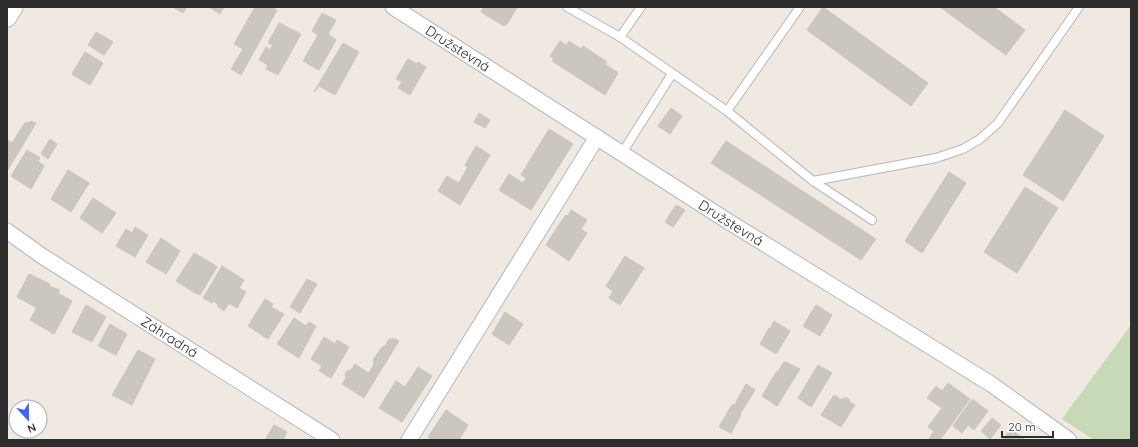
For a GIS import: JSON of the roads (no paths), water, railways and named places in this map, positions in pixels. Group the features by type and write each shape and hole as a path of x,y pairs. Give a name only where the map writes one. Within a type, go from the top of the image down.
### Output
{"street":[{"path":"7,17 13,7"},
{"name":"Družstevná","path":"393,7 732,224 991,384 1069,440"},
{"path":"409,440 597,137"},
{"name":"Záhradná","path":"7,231 56,265 332,440"}],"lane":[{"path":"567,7 620,37 727,111 813,181 872,220"},
{"path":"620,37 641,7"},
{"path":"727,111 800,7"},
{"path":"813,181 936,158 963,149 980,139 998,123 1079,7"},
{"path":"622,153 672,74"}]}
